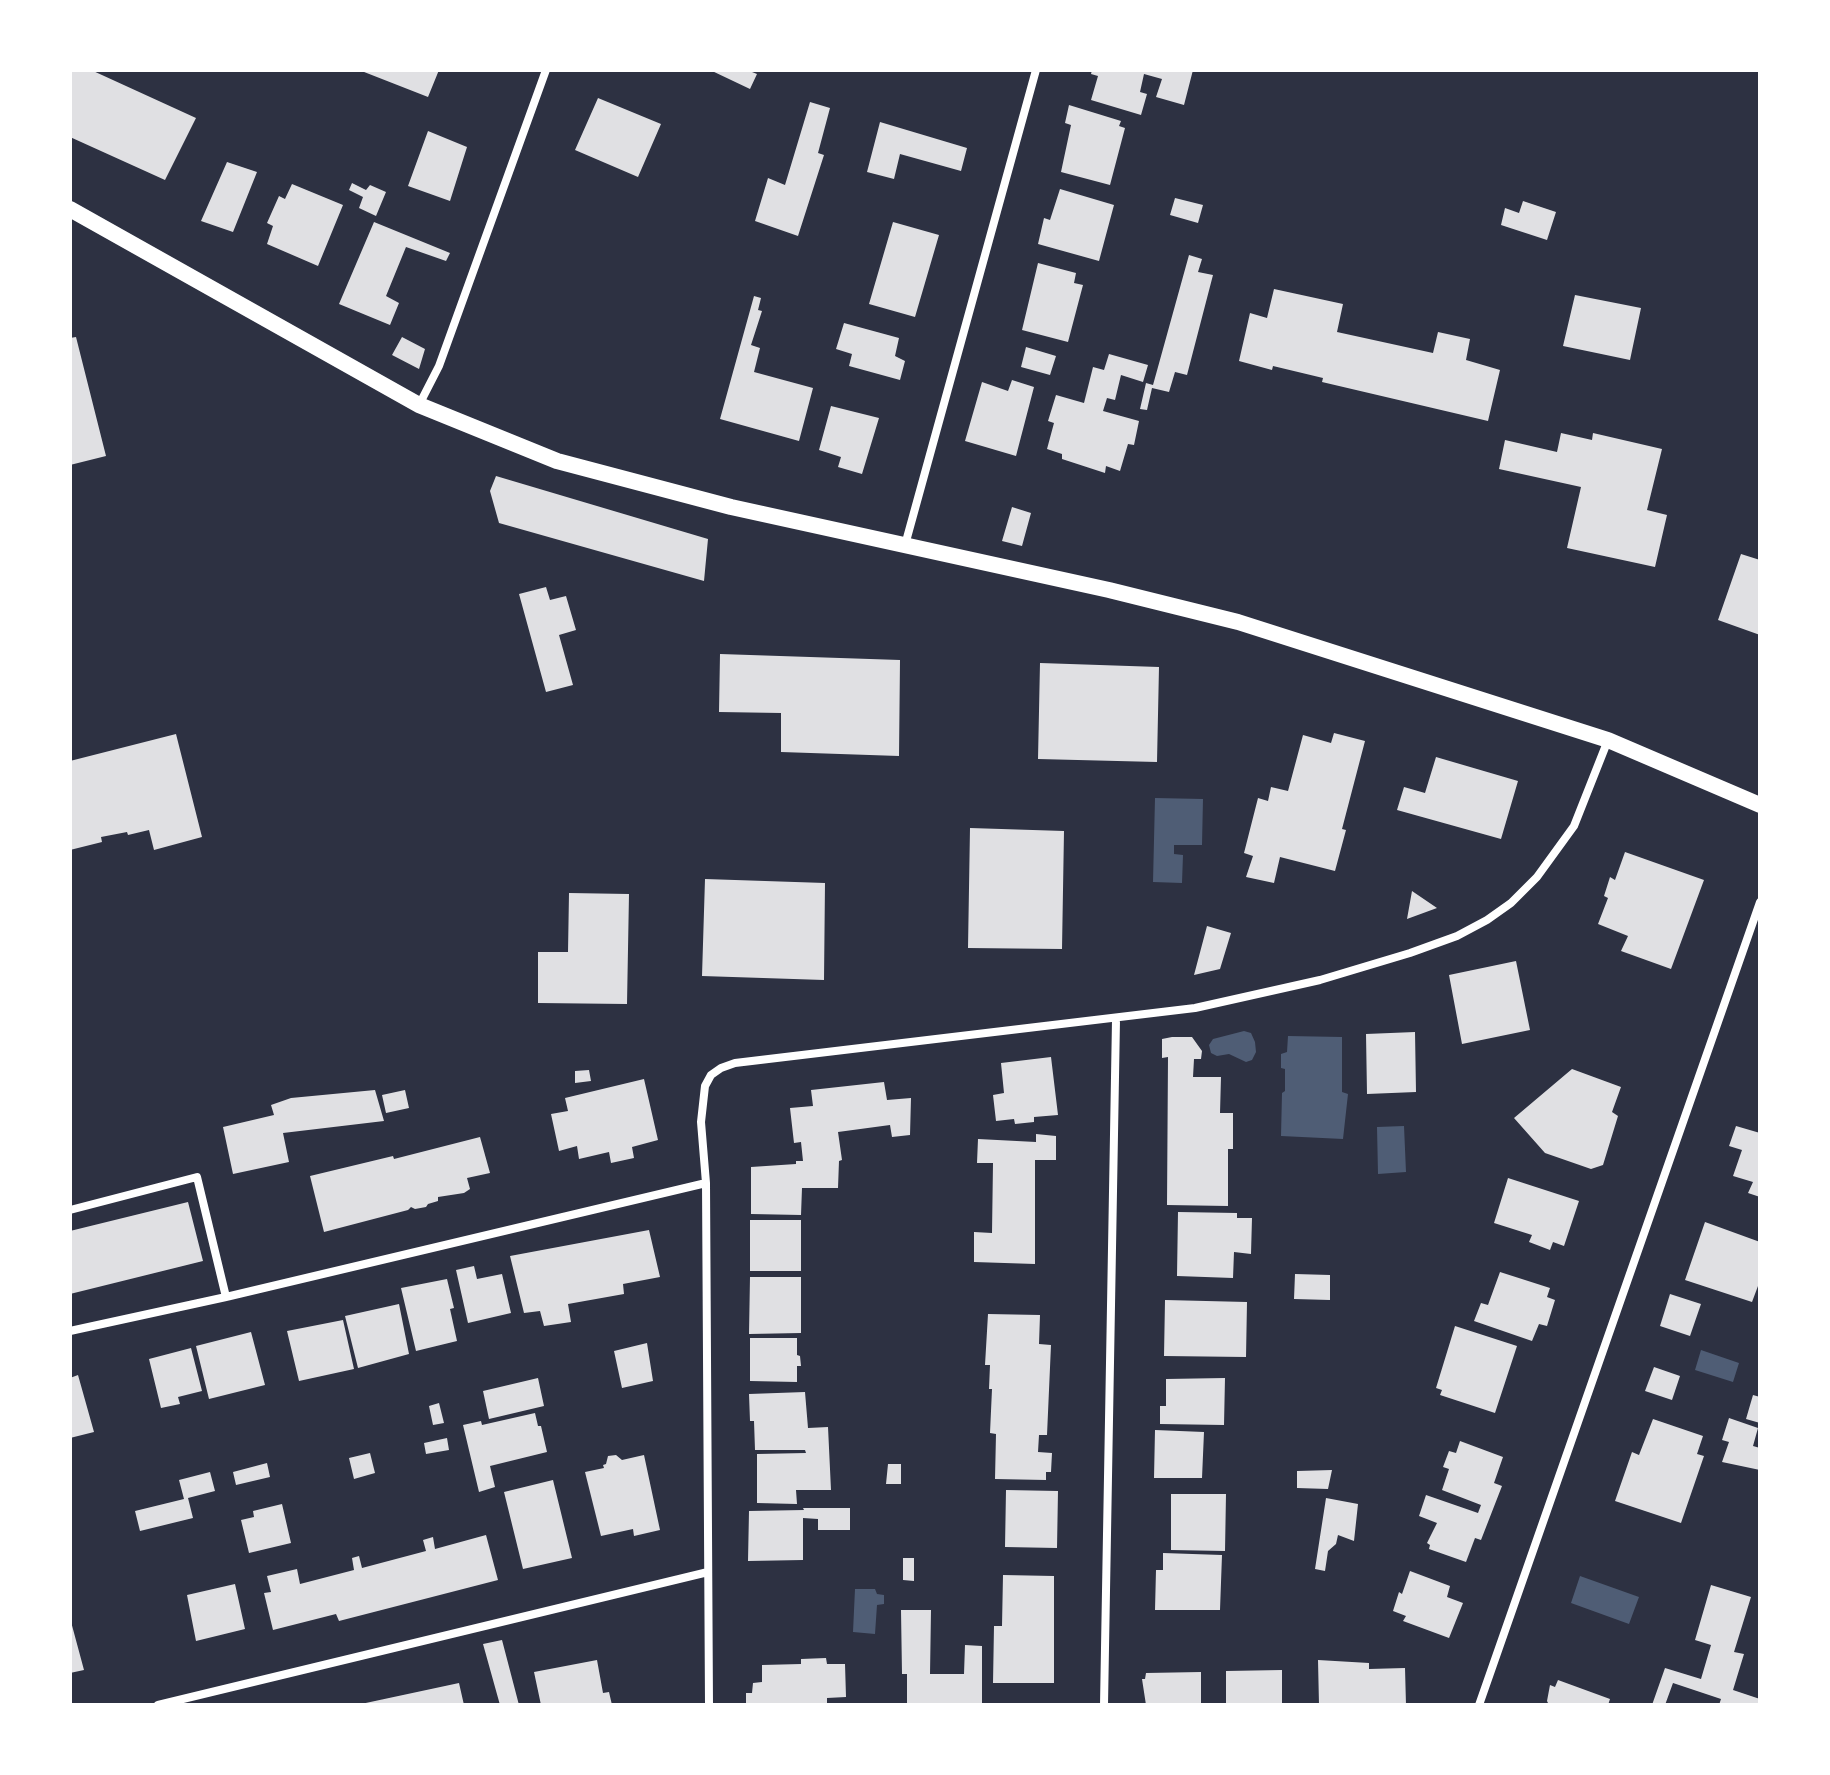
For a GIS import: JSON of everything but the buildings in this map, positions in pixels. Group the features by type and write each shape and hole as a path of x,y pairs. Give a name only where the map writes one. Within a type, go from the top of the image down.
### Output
{"main road":[{"path":"70,209 419,405 557,461 731,507 1238,622 1608,740 1760,805"}],"street":[{"path":"419,405 439,366 546,70"},
{"path":"905,545 1036,70"},
{"path":"709,1705 706,1183 702,1101 711,1075 735,1063 1116,1020 1195,1008 1320,980 1457,936 1511,903 1537,877 1574,826 1608,740"},
{"path":"1479,1705 1760,902"},
{"path":"1104,1705 1116,1020"},
{"path":"70,1210 197,1177 226,1297"},
{"path":"70,1331 706,1183"},
{"path":"158,1705 708,1572"}],"water":[{"path":"1155,798 1203,799 1202,845 1174,845 1174,854 1183,855 1182,883 1153,882"},
{"path":"1244,1031 1251,1033 1255,1042 1256,1052 1252,1060 1246,1062 1229,1054 1217,1056 1211,1053 1209,1045 1213,1039"},
{"path":"1288,1036 1342,1037 1342,1092 1348,1094 1343,1139 1281,1136 1285,1069 1281,1068 1281,1054 1287,1052"},
{"path":"1404,1126 1406,1172 1378,1174 1377,1127"},
{"path":"1701,1350 1739,1363 1733,1382 1695,1370"},
{"path":"1580,1576 1639,1597 1629,1624 1571,1603"},
{"path":"855,1589 875,1589 877,1594 884,1595 884,1604 877,1605 875,1634 853,1632"}]}
